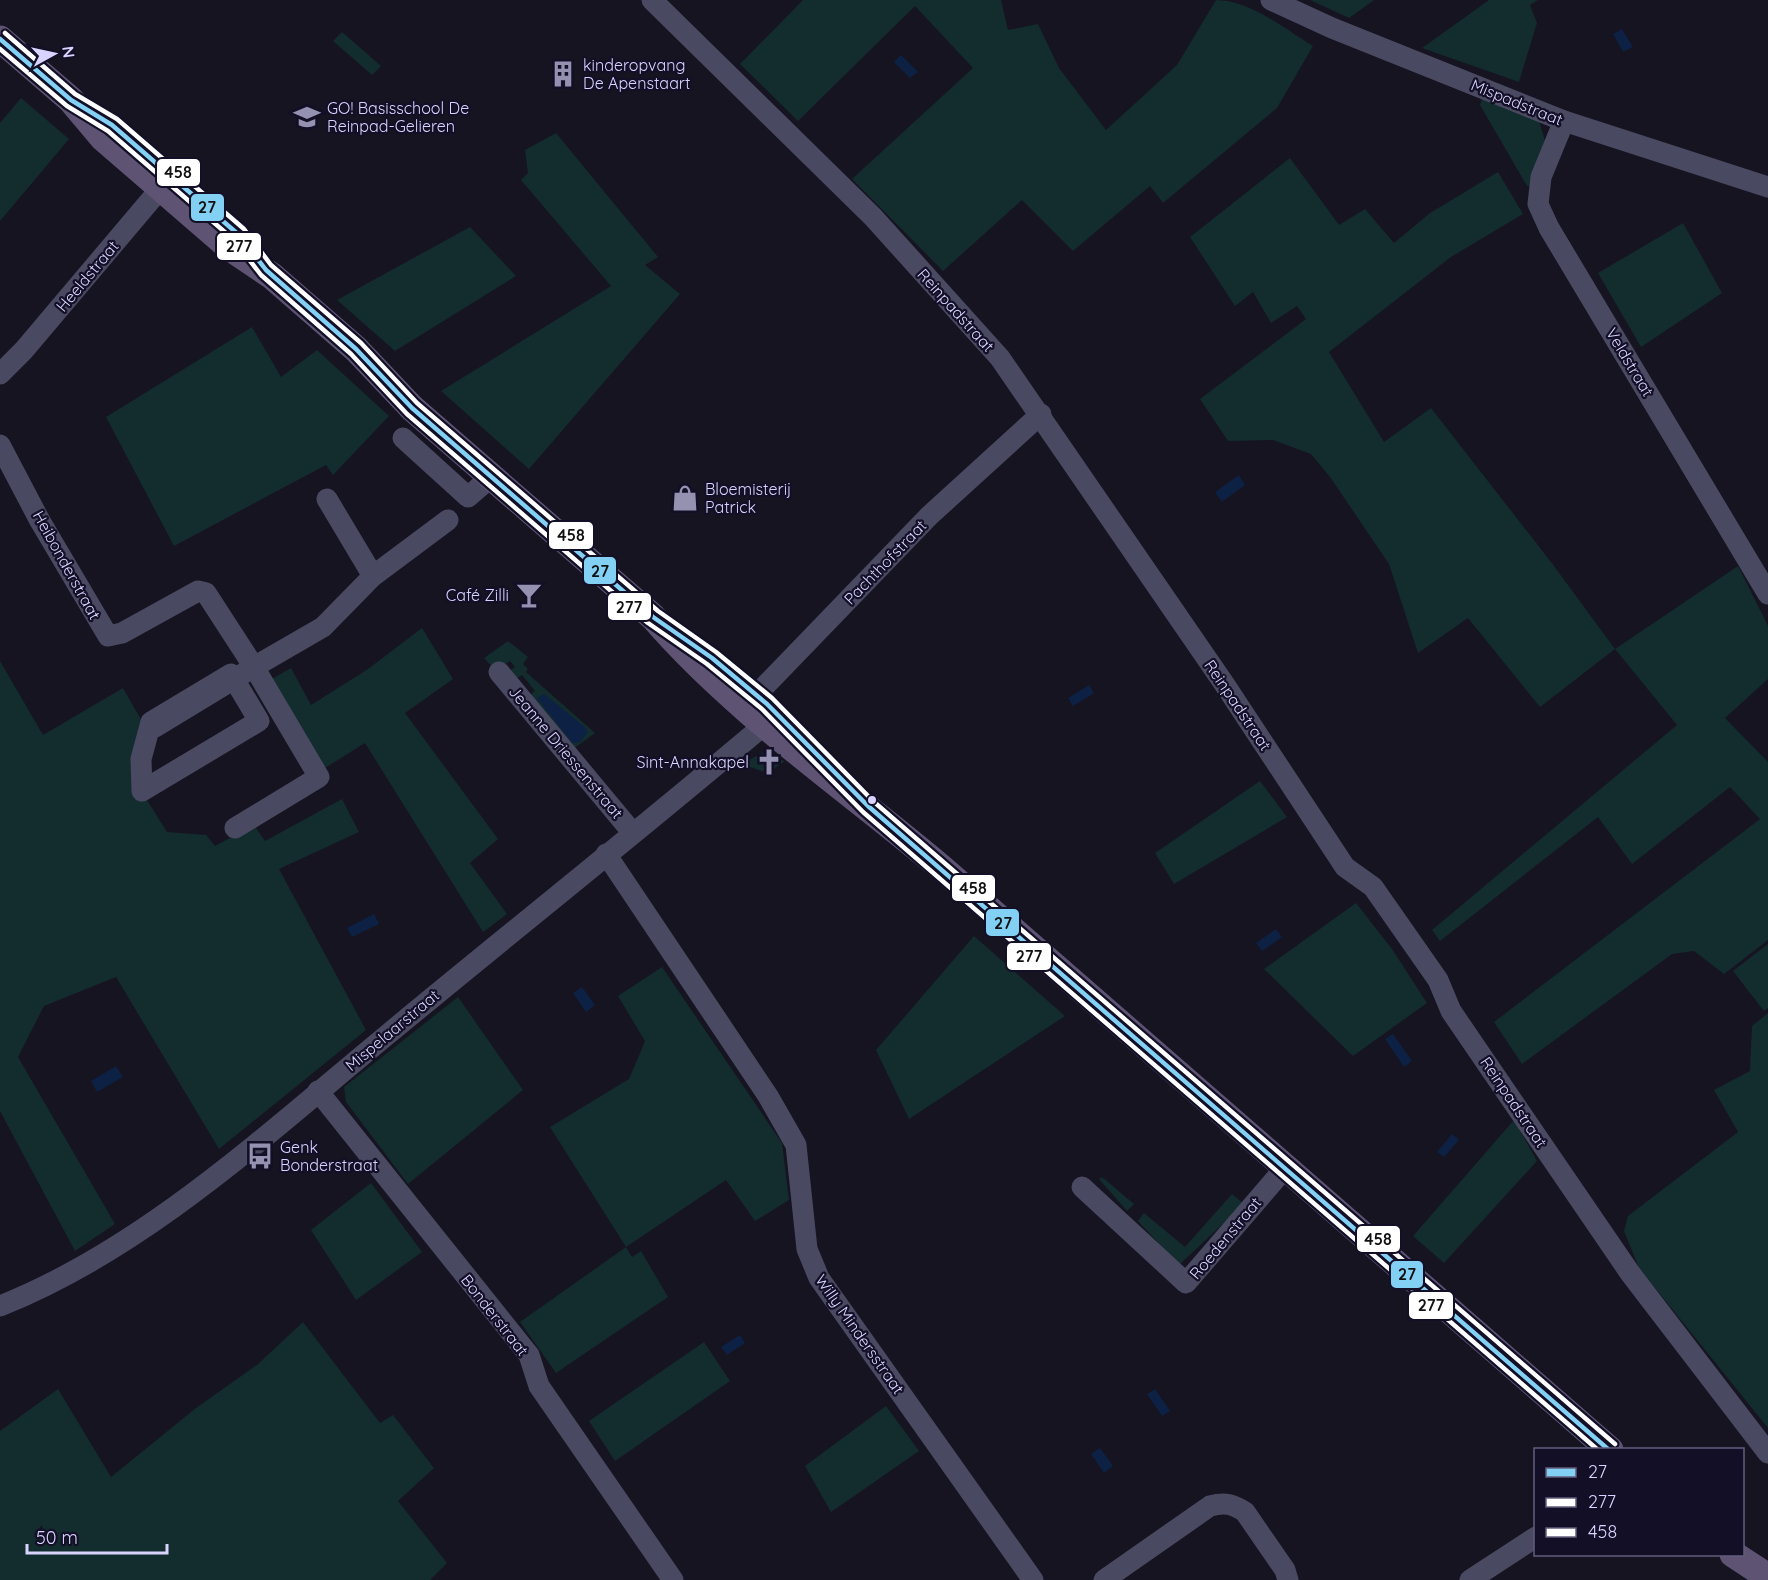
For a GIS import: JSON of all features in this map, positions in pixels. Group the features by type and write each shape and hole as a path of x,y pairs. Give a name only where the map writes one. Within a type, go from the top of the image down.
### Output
{"main road":[{"path":"0,39 71,100 112,125 166,182 239,235 266,270 356,349 412,408 653,617 684,653 800,757 868,806 1609,1448"},
{"path":"653,617 694,643 814,746 868,806"},
{"path":"1733,1556 1739,1571 1749,1580"},
{"path":"1735,1556 1768,1577"}],"street":[{"name":"Reinpadstraat","path":"652,0 873,217 1000,358 1004,367 1041,414 1345,867 1373,887 1438,980 1451,1011 1630,1273 1768,1453"},
{"name":"Mispadstraat","path":"1271,0 1332,28 1564,121 1768,187"},
{"name":"Veldstraat","path":"1564,121 1540,177 1538,204 1549,228 1768,594"},
{"name":"Heeldstraat","path":"0,374 24,350 166,182"},
{"name":"Pachthofstraat","path":"756,696 929,516 1041,414"},
{"path":"403,438 468,497 491,477"},
{"name":"Heibonderstraat","path":"0,445 29,495 40,521 108,636 122,633 198,591 206,593 254,667"},
{"path":"327,499 372,576"},
{"path":"155,727 323,627 372,576 448,520"},
{"path":"235,828 319,777 254,667"},
{"name":"Jeanne Driessenstraat","path":"500,672 632,832"},
{"path":"231,674 256,715 259,721 142,792 141,759 151,722 231,674"},
{"path":"756,696 764,724"},
{"path":"149,780 276,703"},
{"name":"Mispelaarstraat","path":"0,1306 39,1290 101,1257 149,1226 318,1091 764,724"},
{"name":"Willy Mindersstraat","path":"606,854 768,1096 796,1145 807,1249 819,1278 1033,1580"},
{"name":"Bonderstraat","path":"318,1091 529,1355 539,1386 673,1580"},
{"name":"Roedenstraat","path":"1082,1186 1186,1283 1286,1168"},
{"path":"1104,1580 1210,1506 1223,1503 1236,1506 1245,1512 1285,1570 1288,1580"},
{"path":"1470,1580 1534,1538"}],"green space":[{"path":"803,0 1001,0 1008,30 1038,24 1059,68 1106,130 1177,65 1216,0 1229,1 1254,10 1313,46 1277,108 1163,203 1150,186 1073,251 1022,200 943,271 852,179 973,68 915,6 798,121 740,64"},
{"path":"1310,0 1374,0 1349,18"},
{"path":"1489,0 1538,0 1530,5 1537,23 1519,82 1422,48"},
{"path":"342,32 381,66 372,75 333,41"},
{"path":"21,98 69,139 0,221 0,123"},
{"path":"1482,98 1539,120 1545,141 1531,185 1527,186 1480,105"},
{"path":"556,133 658,257 645,265 680,294 529,469 441,391 611,286 521,180 528,173 525,150"},
{"path":"1290,158 1339,225 1365,209 1394,243 1430,213 1498,172 1523,214 1451,257 1329,352 1384,442 1431,408 1551,562 1615,649 1540,707 1468,618 1418,653 1389,564 1330,477 1311,454 1273,440 1228,441 1200,399 1306,319 1297,306 1271,323 1253,292 1235,306 1190,237"},
{"path":"1683,223 1722,293 1641,347 1598,273"},
{"path":"470,227 516,276 395,351 337,300"},
{"path":"252,327 281,377 317,350 389,416 333,475 326,465 174,546 106,417"},
{"path":"1738,566 1768,626 1768,679 1725,718 1768,762 1768,940 1724,974 1694,951 1672,954 1522,1064 1494,1022 1760,819 1730,787 1632,864 1598,817 1440,941 1432,930 1677,725 1615,649"},
{"path":"422,628 453,679 405,713 498,839 470,863 507,914 483,932 365,743 325,768 270,680 291,668 311,705 368,669"},
{"path":"508,641 528,657 523,664 528,669 526,672 595,733 573,749 529,696 535,691 522,675 516,679 509,671 515,667 510,661 496,671 484,658"},
{"path":"0,661 43,735 123,688 148,732 142,792 167,832 206,835 215,846 254,825 265,841 342,799 359,832 279,869 366,1030 219,1149 116,977 44,1006 18,1057 115,1224 75,1251 0,1111"},
{"path":"762,753 773,754 764,762 768,767 778,759 785,761 768,773 747,766 745,762"},
{"path":"1260,781 1287,817 1174,884 1155,853"},
{"path":"1356,903 1392,949 1427,1003 1353,1056 1264,969"},
{"path":"974,936 1065,1016 909,1119 876,1050"},
{"path":"1768,944 1768,1008 1764,1011 1733,971"},
{"path":"662,967 782,1143 789,1200 755,1221 726,1180 626,1247 550,1127 629,1079 645,1041 618,996"},
{"path":"458,997 523,1090 408,1184 346,1102 344,1087"},
{"path":"1768,1013 1768,1428 1639,1268 1624,1231 1628,1216 1738,1132 1714,1090 1750,1071 1752,1026"},
{"path":"1514,1120 1537,1161 1444,1263 1413,1236"},
{"path":"1102,1177 1134,1204 1127,1211 1099,1179"},
{"path":"371,1183 422,1252 356,1300 311,1230"},
{"path":"1232,1194 1244,1204 1179,1265 1138,1221 1144,1213 1185,1247"},
{"path":"626,1247 632,1257 641,1251 668,1297 556,1373 520,1322"},
{"path":"303,1322 380,1423 393,1415 434,1468 398,1501 447,1563 430,1580 0,1580 0,1431 58,1389 111,1477 196,1408 258,1364"},
{"path":"704,1342 730,1381 615,1461 589,1421"},
{"path":"886,1406 919,1451 831,1512 805,1466"}],"water":[{"path":"1622,29 1633,47 1623,52 1613,34"},
{"path":"901,55 918,72 910,78 894,62"},
{"path":"1239,475 1245,485 1222,502 1215,492"},
{"path":"1089,685 1094,693 1073,706 1068,698"},
{"path":"544,694 586,728 588,732 580,742 572,743 537,698"},
{"path":"374,914 379,924 352,937 347,928"},
{"path":"1276,929 1282,937 1262,951 1256,943"},
{"path":"582,987 595,1005 586,1012 573,993"},
{"path":"1393,1034 1412,1061 1404,1067 1385,1039"},
{"path":"116,1066 123,1077 97,1092 91,1081"},
{"path":"1452,1134 1459,1140 1444,1157 1437,1152"},
{"path":"740,1335 745,1343 727,1355 721,1347"},
{"path":"1155,1389 1170,1411 1162,1416 1147,1394"},
{"path":"1100,1448 1113,1466 1104,1473 1091,1454"}],"transit line":[{"name":"458","path":"5,33 75,94 117,119 244,229 271,265 361,343 417,403 658,611 716,652 772,698 873,801 1615,1444"},
{"name":"27","path":"0,39 71,100 112,125 239,235 266,270 356,349 412,408 653,617 712,658 767,704 868,806 1607,1448"},
{"name":"277","path":"0,49 67,106 108,131 234,240 261,275 351,354 407,414 648,623 707,664 762,709 863,812 1596,1448"}],"place":[{"name":"kinderopvang De Apenstaart","path":"563,74"},
{"name":"GO! Basisschool De Reinpad-Gelieren","path":"307,117"},
{"name":"Bloemisterij Patrick","path":"685,498"},
{"name":"Café Zilli","path":"529,595"},
{"name":"Sint-Annakapel","path":"769,762"},
{"name":"Genk Bonderstraat","path":"260,1156"}]}
